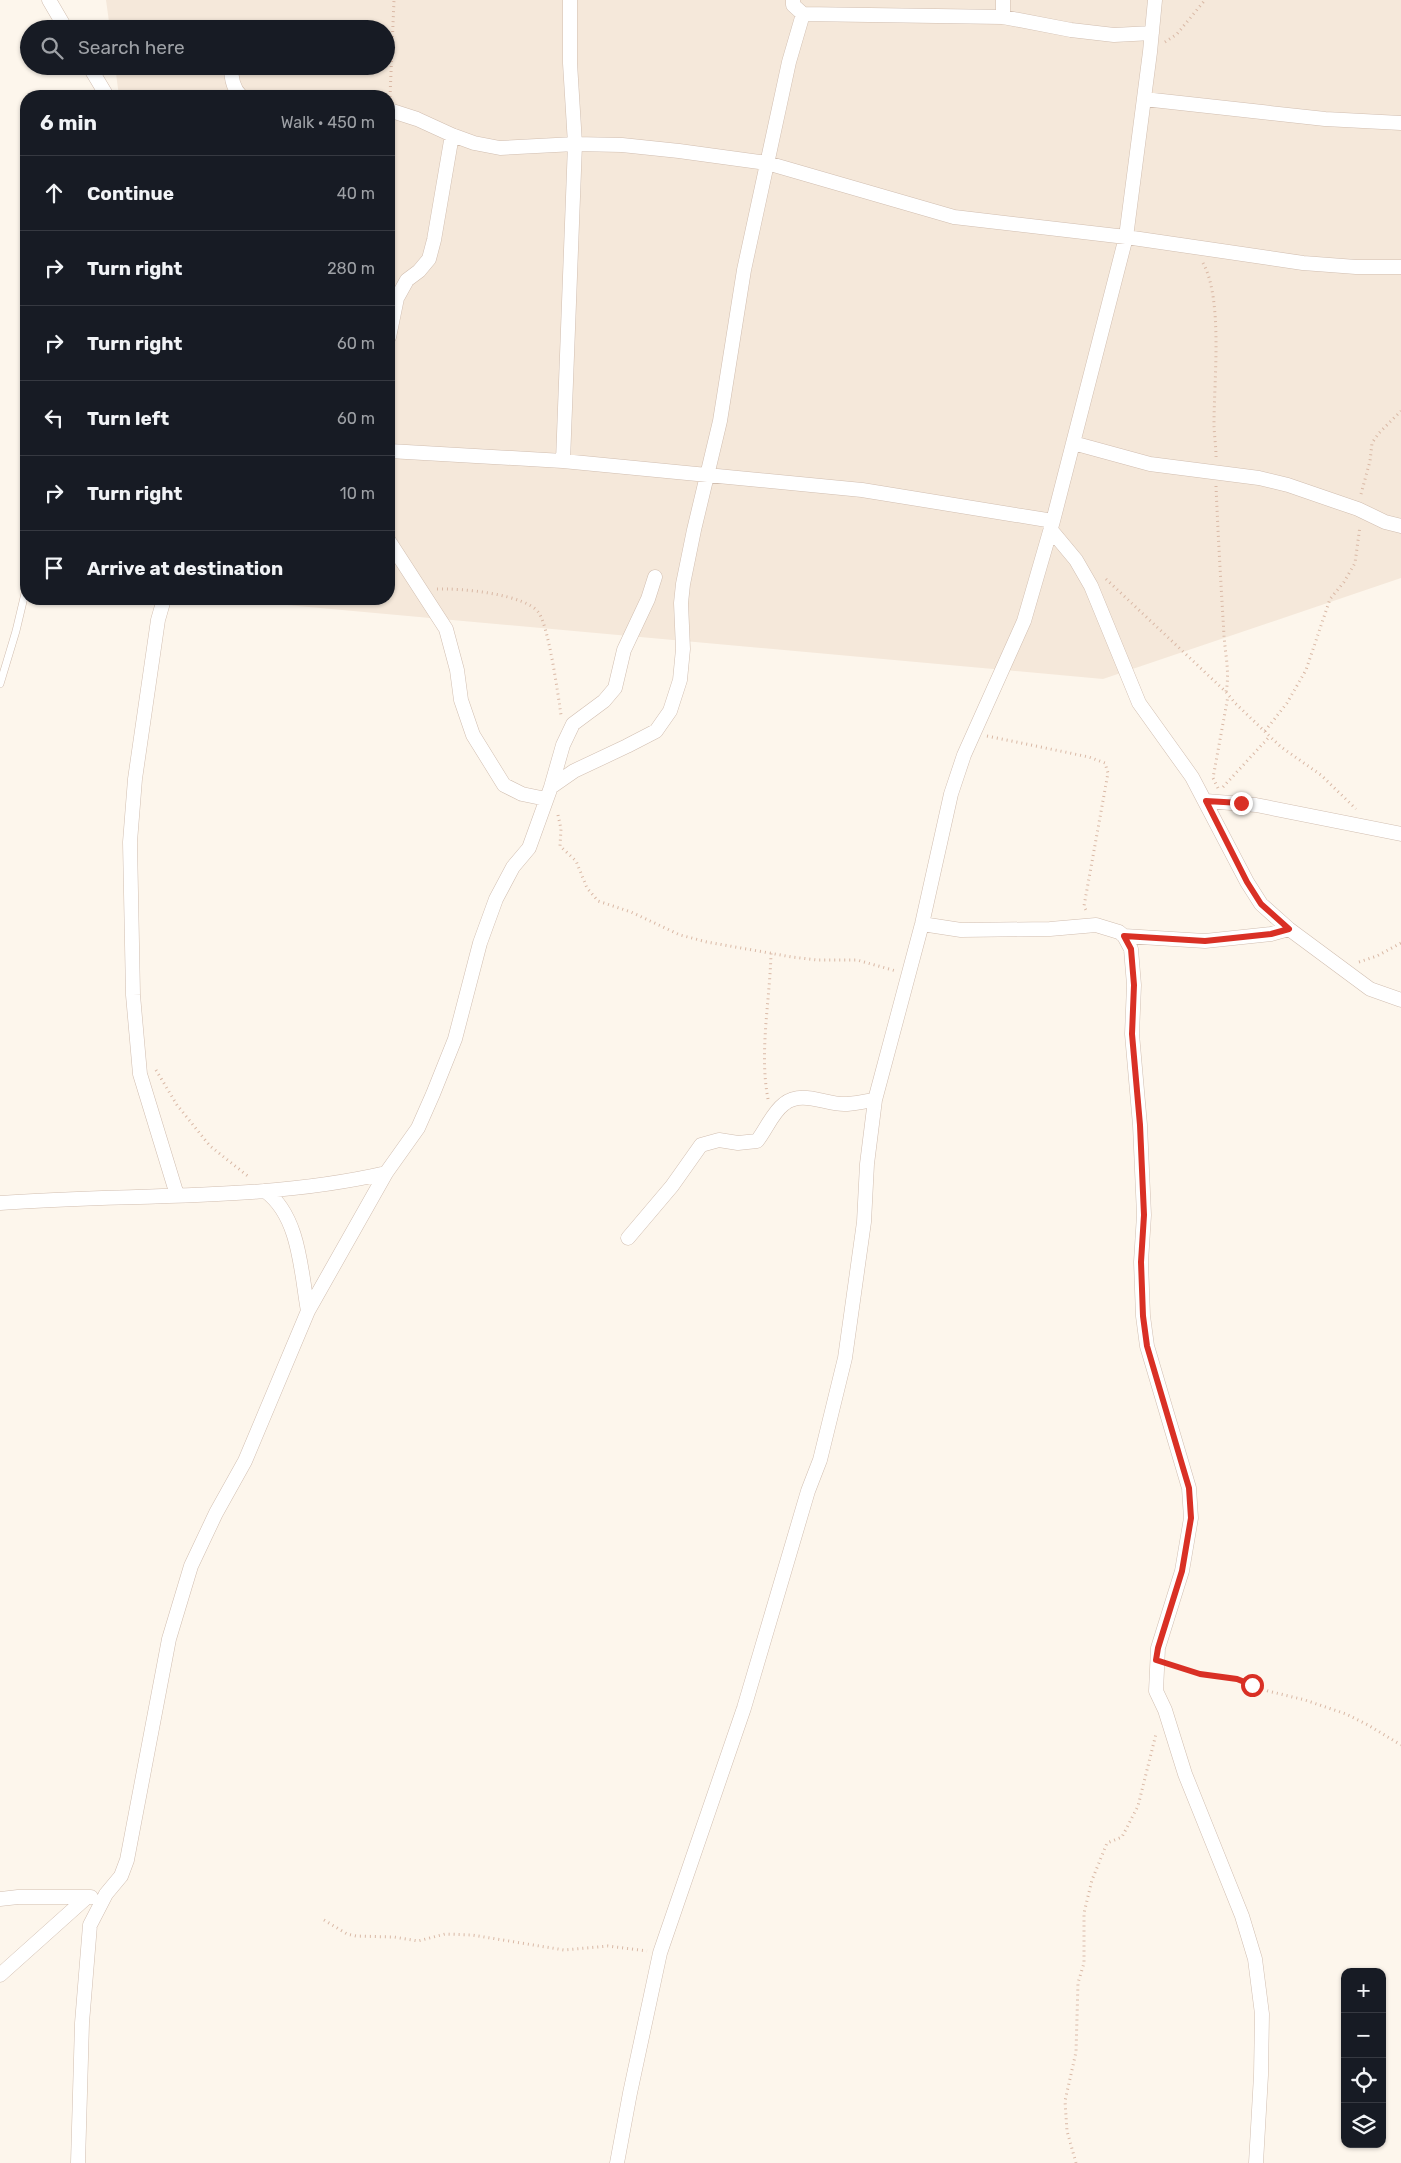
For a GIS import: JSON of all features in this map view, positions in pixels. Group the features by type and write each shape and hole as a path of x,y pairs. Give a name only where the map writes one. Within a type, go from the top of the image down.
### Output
{"street":[{"path":"49,0 61,20"},
{"path":"563,461 575,144 570,62 570,0"},
{"path":"793,0 793,5 803,14 1003,17 1071,30 1114,35 1152,33"},
{"path":"1002,0 1003,17"},
{"path":"617,2163 660,1953 744,1708 834,1410 845,1358 862,1242 867,1164 875,1100 922,924 951,794 973,733 1024,621 1052,525 1126,237 1155,0"},
{"path":"395,550 446,629 457,670 461,700 473,735 504,785 522,794 549,793 574,771 656,730 670,711 680,680 683,649 683,584 719,429 744,270 789,62 803,14"},
{"path":"94,75 103,90"},
{"path":"232,75 236,90"},
{"path":"1144,99 1325,119 1401,124"},
{"path":"395,108 452,135 474,143 500,148 575,144 622,145 767,163 954,217 1126,237 1303,263 1356,267 1401,267"},
{"path":"395,308 397,298 407,280 419,271 429,259 452,135"},
{"path":"1073,443 1150,464 1215,474 1260,478 1288,485 1359,510 1385,522 1401,526"},
{"path":"395,451 563,461 862,490 1052,525 1091,586 1139,703 1206,801 1247,882 1261,904 1289,929 1370,989 1401,1000"},
{"path":"78,2163 82,2023 90,1925 106,1894 121,1876 127,1860 169,1639 191,1566 216,1513 245,1461 308,1311 386,1173 418,1128 455,1039 490,912 503,883 529,848 549,793 563,745 573,724 604,701 615,688 624,650 648,599 655,577"},
{"path":"162,605 158,620 135,779 130,842 130,897 133,995 140,1074 177,1195"},
{"path":"1206,801 1256,805 1401,834"},
{"path":"922,924 961,930 1050,929 1096,925 1124,936 1205,941 1271,934 1289,929"},
{"path":"1124,936 1131,949 1134,985 1132,1034 1140,1125 1144,1215 1141,1262 1143,1316 1147,1346 1189,1488 1191,1518 1182,1571 1158,1648 1156,1691 1165,1710 1185,1774 1242,1916 1255,1959 1262,2014 1256,2163"},
{"path":"628,1238 672,1186 701,1145 719,1140 738,1143 756,1141 786,1102 794,1098 844,1104 875,1100"},
{"path":"0,1203 266,1191 340,1184 386,1173"},
{"path":"266,1191 274,1198 289,1223 298,1247 308,1311"},
{"path":"0,1899 18,1897 86,1898 106,1894"},
{"path":"0,1975 86,1898"}],"lane":[{"path":"0,684 22,605"}],"path":[{"path":"393,20 394,0"},
{"path":"1150,52 1177,34 1205,0"},
{"path":"390,75 390,90"},
{"path":"1188,247 1201,260 1209,274 1213,292 1216,352 1215,474 1220,582 1228,681 1213,778 1219,791 1270,736"},
{"path":"1265,731 1296,688 1306,670 1330,598 1344,582 1355,563 1359,510 1372,443 1379,433 1401,411"},
{"path":"1104,577 1281,747 1321,775 1339,791 1369,827"},
{"path":"422,590 448,589 498,594 532,607 539,613 543,621 556,685 562,720 563,745"},
{"path":"973,733 1089,757 1104,763 1108,773 1084,906 1096,925"},
{"path":"558,814 561,829 560,846 576,861 587,888 598,900 631,912 680,934 707,942 818,960 857,960 887,967 908,976"},
{"path":"1340,967 1377,956 1401,943"},
{"path":"771,953 766,1079 772,1119"},
{"path":"152,1064 178,1105 210,1146 266,1191"},
{"path":"1156,1660 1200,1674 1237,1679 1268,1691 1305,1700 1346,1714 1401,1745"},
{"path":"1076,2163 1067,2131 1064,2101 1076,2052 1078,1983 1084,1963 1084,1913 1092,1880 1106,1843 1122,1837 1138,1806 1157,1729 1165,1710"},
{"path":"324,1920 347,1934 356,1936 394,1936 418,1941 445,1934 472,1936 564,1950 608,1946 660,1953"}],"shaded area":[{"path":"106,0 1401,0 1401,578 1103,679 288,605 395,605 395,90 118,90 116,75 395,75 395,20 109,20"}],"route":[{"path":"1241,803 1206,801 1247,882 1261,904 1289,929 1271,934 1205,941 1124,936 1131,949 1134,985 1132,1034 1140,1125 1144,1215 1141,1262 1143,1316 1147,1346 1189,1488 1191,1518 1182,1571 1156,1660 1200,1674 1237,1679 1252,1685"}]}
